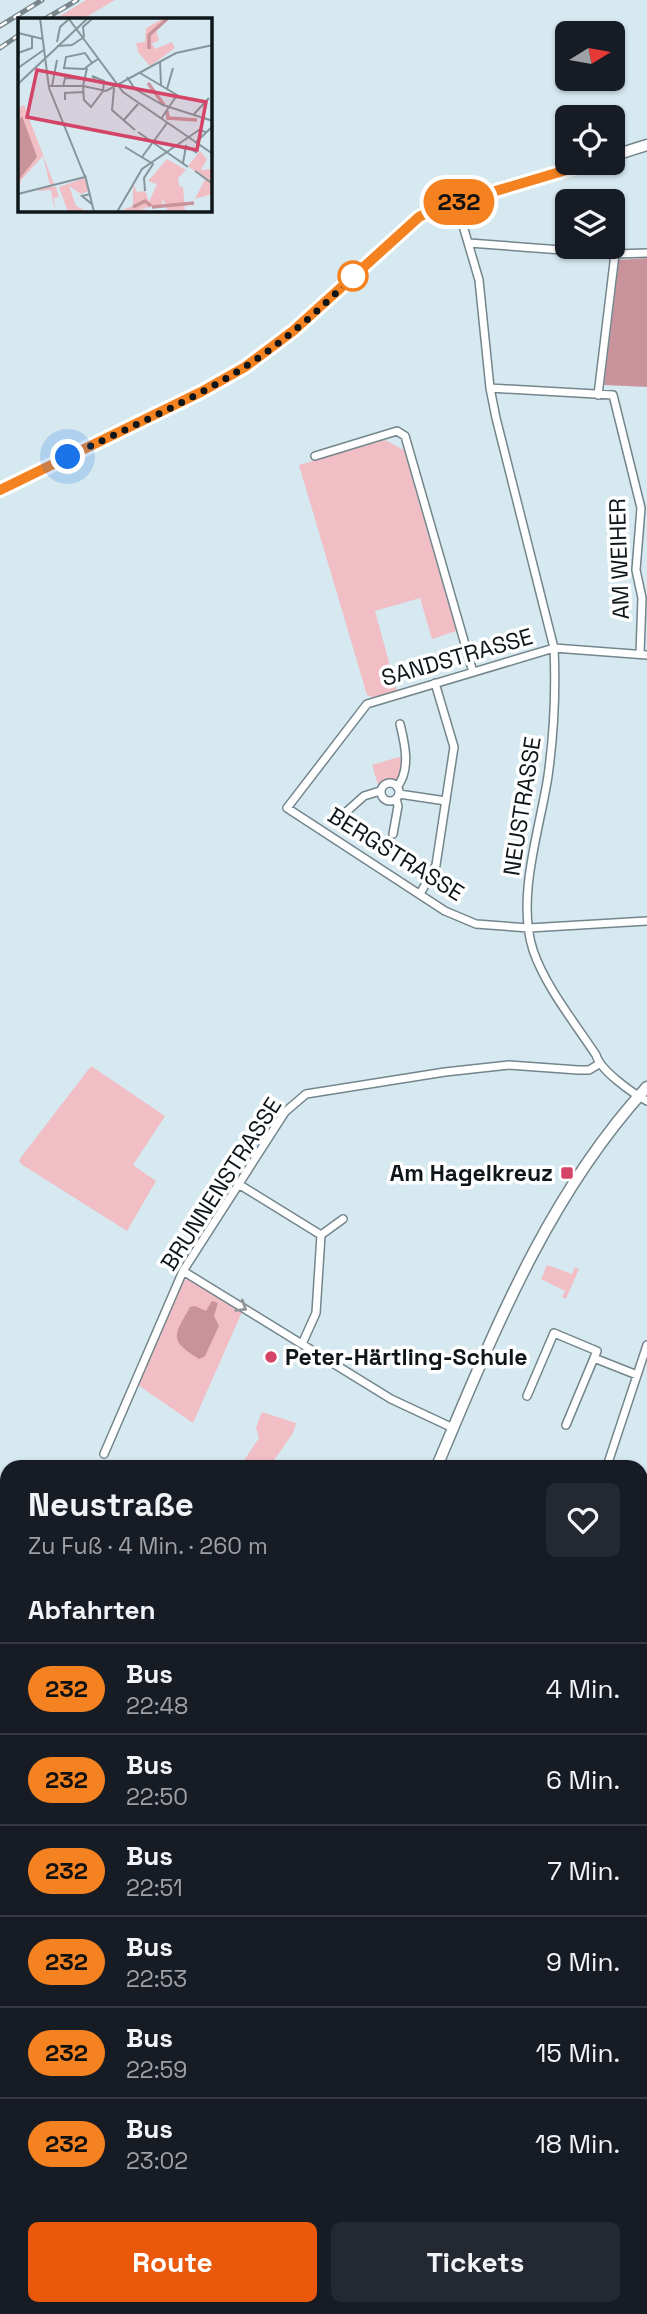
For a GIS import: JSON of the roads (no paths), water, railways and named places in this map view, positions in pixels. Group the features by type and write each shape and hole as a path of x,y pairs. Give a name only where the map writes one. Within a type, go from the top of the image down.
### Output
{"main road":[{"path":"625,152 647,145"},
{"path":"0,490 201,392 245,367 293,331 419,217 456,202 555,173"},
{"path":"440,1460 497,1325 535,1246 582,1169 643,1099 647,1087"}],"street":[{"name":"NEUSTRASSE","path":"456,202 479,280 490,388 496,418 554,648 554,730 527,904 532,947 540,967 596,1055 599,1064 643,1099"},
{"path":"469,243 555,249"},
{"path":"625,254 647,253"},
{"path":"490,388 598,395 614,259"},
{"name":"AM WEIHER","path":"598,395 612,395 641,508 636,570 642,598 644,655"},
{"path":"315,456 397,431 405,436 472,672"},
{"name":"SANDSTRASSE","path":"287,808 367,704 554,648 644,655"},
{"path":"421,894 436,865 454,747 435,683"},
{"path":"380,791 385,800 391,802 402,781 407,749 400,724"},
{"path":"345,813 364,796 380,791 387,783 397,793 446,801"},
{"path":"393,834 398,806 397,793"},
{"name":"BERGSTRASSE","path":"287,808 445,911 477,924 529,928 647,922"},
{"name":"BRUNNENSTRASSE","path":"104,1454 183,1271 285,1112 306,1094 445,1072 509,1065 589,1070 599,1064"},
{"path":"240,1185 321,1236"},
{"path":"302,1344 316,1313 321,1236 343,1219"},
{"path":"183,1271 391,1399 453,1428"},
{"path":"527,1396 554,1333 597,1351 566,1425"},
{"path":"609,1460 647,1345"},
{"path":"594,1358 637,1375"}],"railway":[{"path":"0,26 42,0"},
{"path":"47,18 77,0"},
{"path":"0,48 18,36"}],"place":[{"name":"Am Hagelkreuz","path":"567,1173"},
{"name":"Peter-Härtling-Schule","path":"271,1357"}]}
